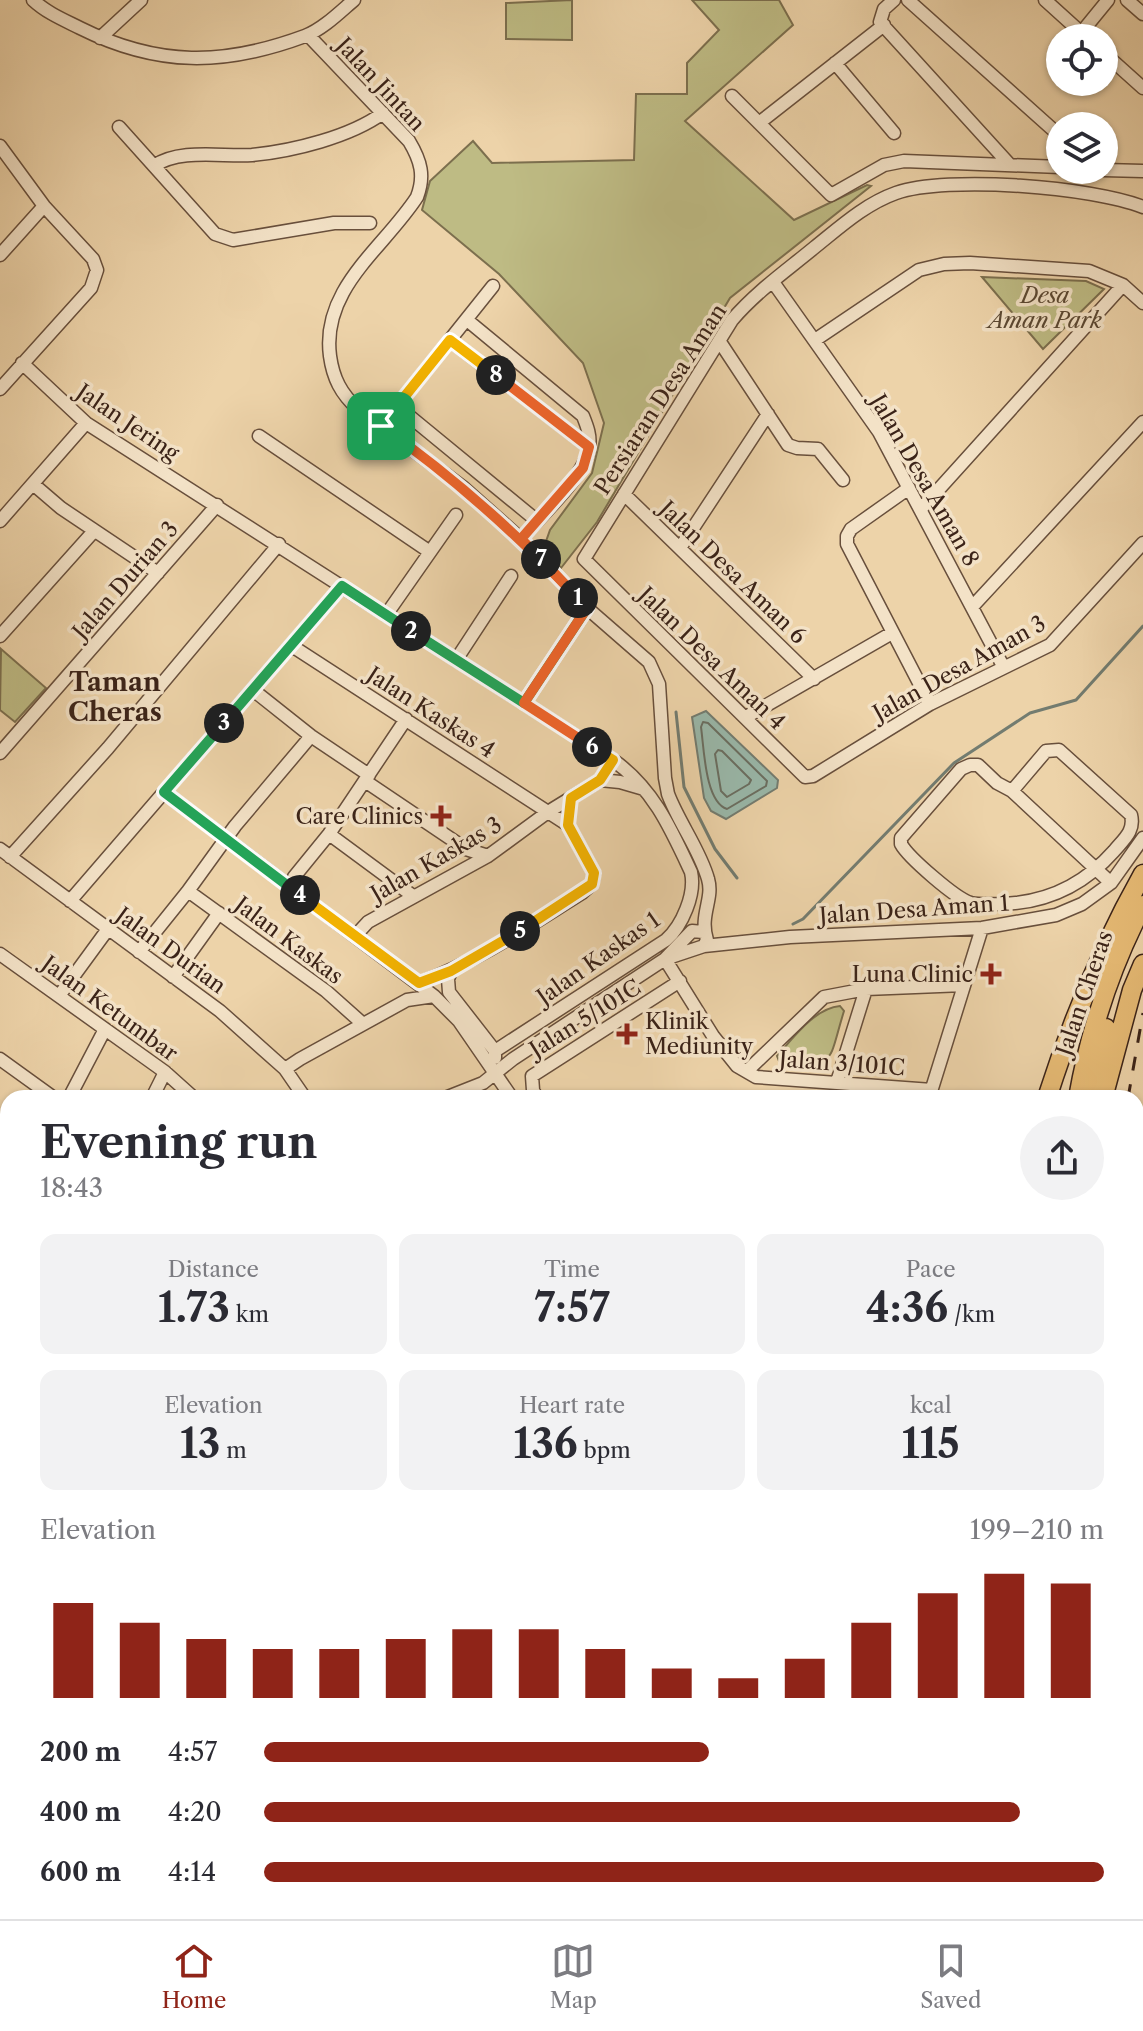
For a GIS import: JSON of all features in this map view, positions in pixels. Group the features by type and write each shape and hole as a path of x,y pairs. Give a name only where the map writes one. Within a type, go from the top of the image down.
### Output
{"highway":[{"path":"1041,1090 1105,946 1143,874"},
{"name":"Jalan Cheras","path":"1080,1090 1095,1021 1118,959 1143,905"},
{"name":"Jalan Cheras","path":"1092,1090 1106,1026 1128,964 1143,933"},
{"path":"1105,1090 1132,990 1143,964"},
{"path":"1050,1090 1071,1028"},
{"path":"1114,1055 1115,1090"}],"street":[{"path":"33,0 58,18 100,38 153,56 194,59 250,51 308,35 354,0"},
{"path":"100,38 141,0"},
{"path":"759,123 882,24 884,9 894,0"},
{"path":"908,0 1046,123"},
{"path":"1045,0 1072,24"},
{"path":"1092,24 1108,0"},
{"path":"1127,0 1143,14"},
{"path":"882,24 1010,165"},
{"name":"Jalan Jintan","path":"308,35 409,141 418,156 422,184 409,209 346,285 332,315 329,347 335,379 348,401 464,488 521,539 587,608 649,662 659,684 668,794 708,877 709,892 694,932"},
{"path":"835,63 894,133"},
{"path":"1118,66 1143,88"},
{"path":"732,96 831,195 884,165 904,161 1046,166"},
{"path":"154,166 170,158 255,154 305,144 355,130 383,113"},
{"path":"119,127 215,234 223,238 233,240 334,223 370,223"},
{"path":"0,146 44,206 93,259 97,270 91,288 0,389"},
{"path":"1118,170 1143,171"},
{"name":"Persiaran Desa Aman","path":"585,563 584,555 732,320 754,294 870,206 898,192 923,187 1032,187 1121,198 1143,207"},
{"path":"0,255 44,206"},
{"path":"815,340 919,270 944,264 1089,271 1123,285 1143,303"},
{"name":"Jalan Desa Aman 8","path":"773,282 879,432 1003,666"},
{"path":"921,509 1123,285"},
{"path":"381,426 493,286"},
{"path":"467,320 583,416 589,431 589,447 583,468 521,539"},
{"path":"450,340 589,447"},
{"path":"720,342 788,445 818,449 843,480"},
{"name":"Jalan Jering","path":"22,363 86,423 386,615"},
{"path":"397,406 536,520"},
{"path":"680,548 768,414"},
{"path":"973,606 1143,422"},
{"path":"0,521 86,423"},
{"path":"259,436 430,552"},
{"path":"33,484 94,531 158,573"},
{"path":"909,488 851,529 847,544 930,704"},
{"name":"Jalan Desa Aman 6","path":"624,494 814,679"},
{"name":"Jalan Durian 3","path":"0,753 217,505"},
{"path":"386,615 456,515"},
{"path":"0,636 94,531"},
{"name":"Jalan Desa Aman 3","path":"813,776 930,704 1050,645 1143,543"},
{"path":"5,853 108,748 279,544"},
{"name":"Jalan Desa Aman 4","path":"585,563 746,717 797,771 805,777 813,776"},
{"path":"456,660 511,576"},
{"path":"70,901 342,586"},
{"path":"524,703 587,608"},
{"name":"Jalan Kaskas 1","path":"386,615 613,760 647,790 666,819 693,881 679,925 666,940 495,1051"},
{"path":"746,717 892,633"},
{"name":"Jalan Kaskas 4","path":"292,646 548,812"},
{"path":"253,690 466,849 488,856"},
{"path":"297,893 293,885 294,877 329,834 406,719"},
{"path":"139,952 235,826 311,736"},
{"path":"1012,791 1046,751 1059,750 1131,815 1133,824 1130,833 1097,870 1045,899 1024,903 971,903 962,900 901,844 901,838 961,769 978,765 997,783 1012,791 1097,870 1111,883"},
{"name":"Jalan Kaskas 3","path":"356,935 368,922 488,856 548,812 600,780 613,760"},
{"path":"600,780 647,790"},
{"name":"Jalan Kaskas","path":"164,792 434,996 459,1021 507,1090"},
{"path":"568,825 571,798"},
{"path":"407,1000 419,983 451,971 503,942 592,884 594,873 568,825 548,812"},
{"path":"329,834 413,896"},
{"name":"Jalan Desa Aman 1","path":"700,948 790,937 982,928 1056,915 1082,904 1111,883 1143,838"},
{"name":"Jalan Durian","path":"5,853 240,1027 285,1069 299,1090"},
{"path":"278,879 294,877"},
{"name":"Jalan Kaskas","path":"188,891 326,991 363,1024"},
{"path":"173,977 219,913"},
{"path":"931,1090 982,928"},
{"path":"59,996 108,929"},
{"path":"465,1090 483,1083 513,1059 665,959 694,932 707,940 700,948 665,959"},
{"name":"Jalan Ketumbar","path":"0,954 165,1072 185,1090"},
{"name":"Jalan 3/101C","path":"665,959 713,1036 737,1066 756,1077 899,1090"},
{"path":"451,971 449,992 495,1051 496,1073"},
{"name":"Jalan 5/101C","path":"533,1090 532,1076 680,981"},
{"path":"747,1071 824,997 866,989 964,985"},
{"path":"837,1082 866,989"},
{"path":"285,1069 407,1000 434,996"},
{"path":"73,1090 105,1029"},
{"path":"2,1063 42,1090"},
{"path":"156,1090 165,1072"}],"green space":[{"path":"572,0 572,40 506,39 506,3"},
{"path":"692,0 779,0 793,25 685,121 794,220 867,185 871,186 730,298 597,522 561,568 544,547 550,530 592,473 604,423 583,363 499,274 422,210 430,181 473,141 492,163 634,160 636,94 687,94 687,63 719,30"},
{"name":"Desa Aman Park","path":"982,277 1086,281 1104,289 1043,349"},
{"path":"1,649 46,688 15,722 0,710"},
{"path":"840,1006 844,1011 832,1052 827,1058 812,1063 779,1061 777,1056 805,1025 822,1012"}],"water":[{"path":"706,711 778,780 777,788 726,819 711,811 704,798 692,717"}],"waterway":[{"path":"793,924 803,919 954,763 1030,713 1076,700 1143,626"},
{"path":"676,712 684,787 715,849 737,878"}],"railway":[{"path":"1129,1090 1143,1013"}],"place":[{"name":"Care Clinics","path":"441,816"},
{"name":"Luna Clinic","path":"991,974"},
{"name":"Klinik Mediunity","path":"627,1034"}],"district":[{"name":"Taman Cheras","path":"115,697"}],"route":[{"path":"381,426 450,340 589,447 583,468 521,539 587,608 524,703 613,760 600,780 571,798 568,825 594,873 592,884 476,958 419,983 164,792 342,586 524,703 587,608 521,539 464,488 381,426"}]}
